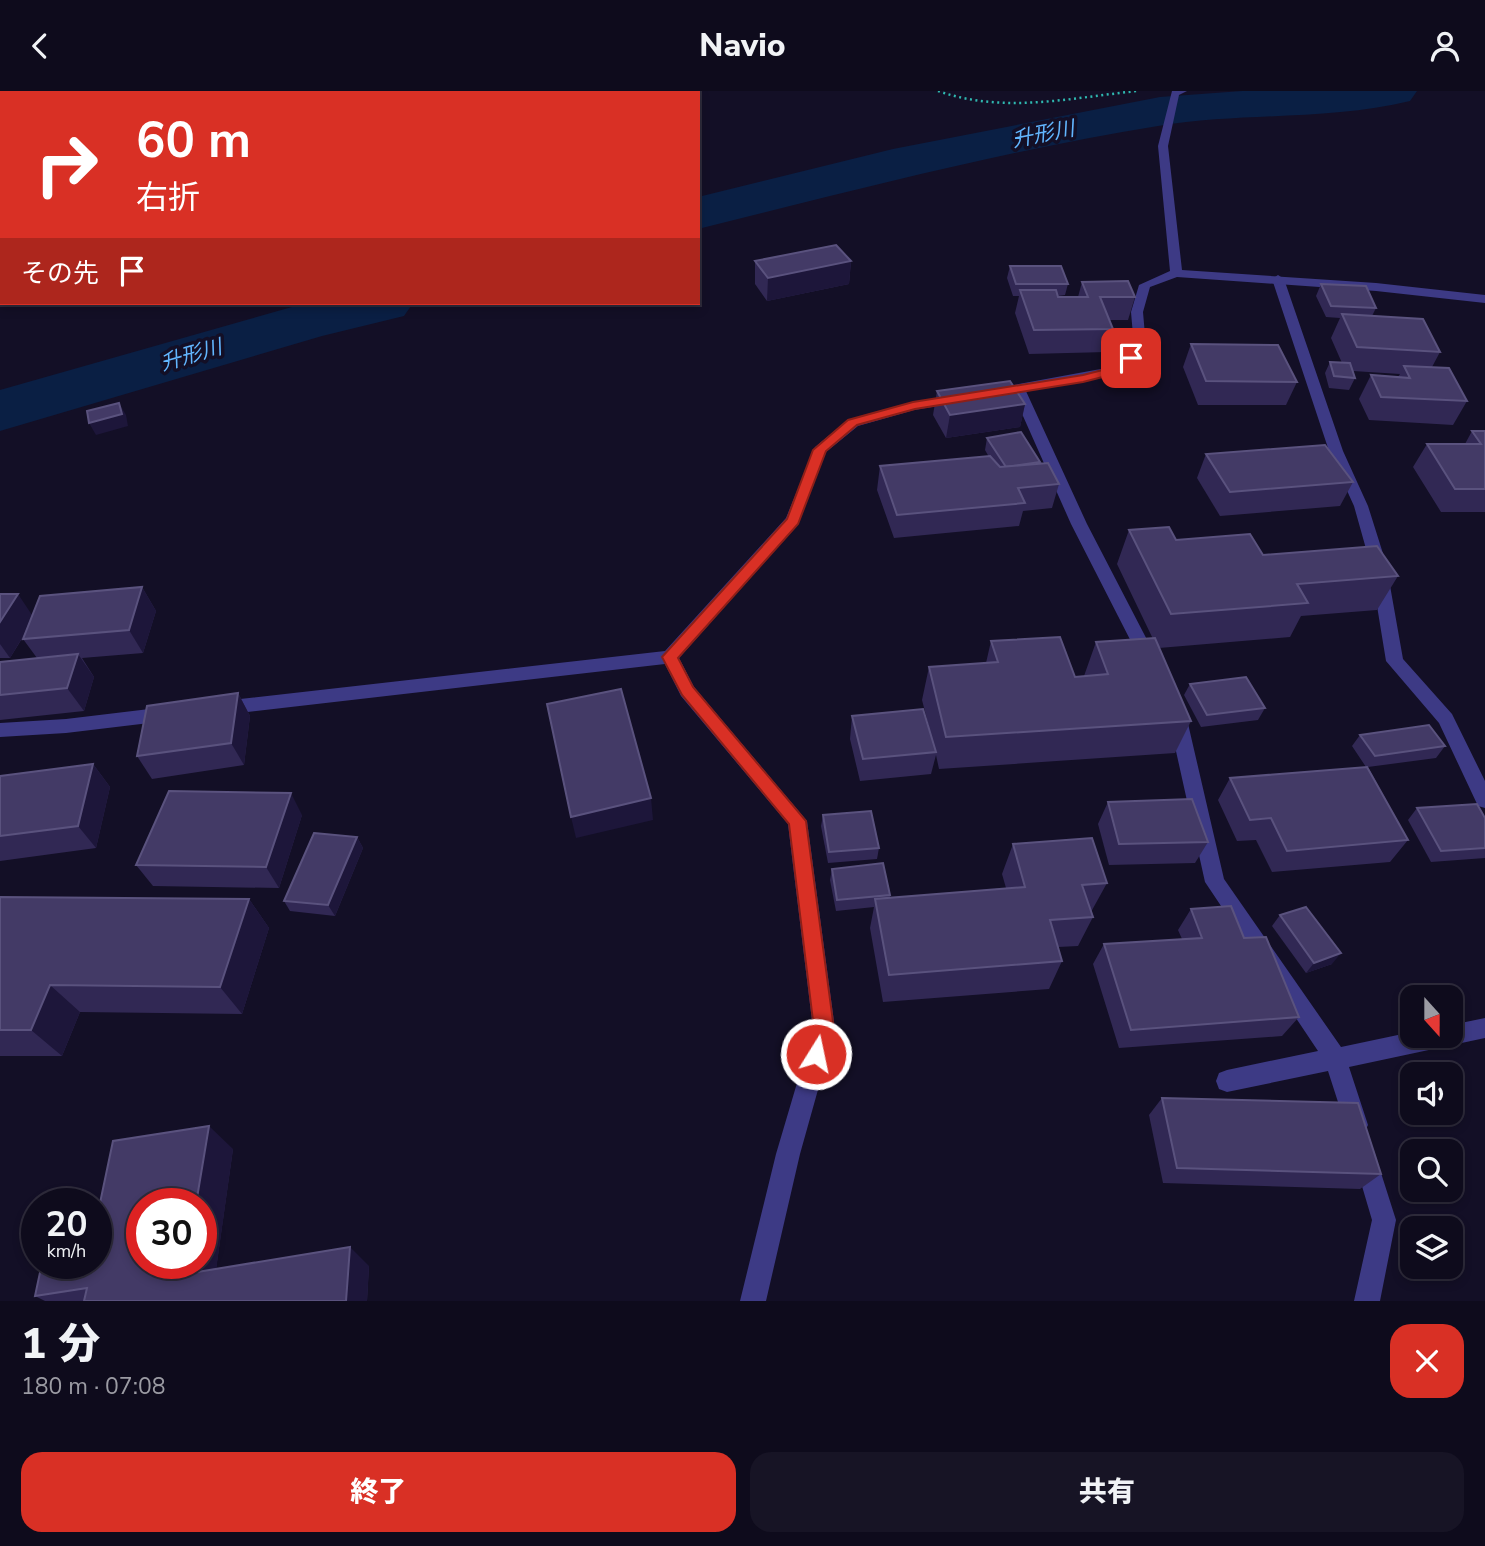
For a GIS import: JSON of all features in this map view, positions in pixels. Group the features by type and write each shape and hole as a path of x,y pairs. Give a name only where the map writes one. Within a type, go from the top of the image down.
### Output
{"street":[{"path":"1176,273 1163,146 1179,92"},
{"path":"0,730 66,726 670,657 793,520 820,450 853,423 913,406 1083,379 1122,369 1140,347 1137,312 1145,285 1176,273 1278,279 1485,299"},
{"path":"1278,279 1336,451 1361,506 1378,563 1395,661 1446,719 1485,800"},
{"path":"1018,389 1079,524 1155,672"},
{"path":"670,657 687,691 797,821 824,1029 788,1154 753,1301"},
{"path":"1168,697 1181,722 1215,882 1335,1057 1384,1220 1367,1301"},
{"path":"1463,1033 1485,1028"},
{"path":"1227,1081 1400,1044"}],"path":[{"path":"938,91 983,104 1053,102 1137,91"}],"building":[{"path":"836,245 851,261 768,278 755,261"},
{"path":"1010,266 1061,266 1068,284 1016,284"},
{"path":"1128,281 1135,297 1100,297 1113,329 1034,330 1020,290 1056,290 1058,297 1088,297 1082,282"},
{"path":"1321,284 1366,286 1376,308 1331,306"},
{"path":"1342,314 1423,319 1440,352 1357,347"},
{"path":"1191,344 1278,345 1297,382 1206,381"},
{"path":"1330,362 1350,363 1355,378 1334,376"},
{"path":"1404,366 1449,368 1467,401 1381,397 1371,375 1410,378"},
{"path":"1010,381 1025,404 950,415 937,391"},
{"path":"119,403 122,414 89,423 87,411"},
{"path":"1472,431 1485,431 1485,489 1455,489 1427,444 1481,444"},
{"path":"1021,432 1040,462 1006,467 987,438"},
{"path":"1325,445 1353,482 1230,492 1206,454"},
{"path":"990,456 1000,467 1048,463 1059,484 1018,488 1025,503 897,515 880,466"},
{"path":"1169,527 1176,540 1250,534 1263,555 1377,546 1398,576 1297,584 1308,603 1171,614 1129,530"},
{"path":"142,587 129,630 23,639 40,596"},
{"path":"0,594 18,594 0,622"},
{"path":"1060,637 1075,677 1108,674 1096,642 1155,638 1191,721 946,737 929,667 998,662 991,641"},
{"path":"78,654 67,688 0,695 0,662"},
{"path":"1246,677 1265,708 1207,715 1190,684"},
{"path":"621,689 651,798 571,817 547,704"},
{"path":"238,693 231,743 137,756 147,706"},
{"path":"923,709 936,752 863,759 852,716"},
{"path":"1429,725 1445,746 1375,756 1360,735"},
{"path":"93,764 78,826 0,836 0,776"},
{"path":"1367,767 1408,840 1287,851 1271,818 1250,820 1230,778"},
{"path":"169,791 291,793 266,867 136,865"},
{"path":"1192,799 1208,842 1119,844 1108,802"},
{"path":"1477,804 1485,818 1485,848 1441,851 1417,808"},
{"path":"871,811 879,848 829,852 823,815"},
{"path":"314,833 357,837 328,905 284,901"},
{"path":"1092,838 1107,883 1082,885 1093,917 1050,920 1062,961 889,975 875,899 1025,887 1013,844"},
{"path":"883,863 890,895 837,900 832,869"},
{"path":"0,897 249,899 220,987 50,985 31,1030 0,1030"},
{"path":"1231,906 1244,938 1266,937 1299,1017 1131,1030 1104,944 1202,938 1191,909"},
{"path":"1306,907 1341,953 1314,963 1280,915"},
{"path":"1162,1098 1358,1103 1381,1174 1177,1168"},
{"path":"209,1126 199,1188 126,1188 126,1279 217,1279 217,1269 350,1247 346,1301 84,1301 87,1288 35,1296 39,1279 112,1279 112,1188 103,1188 113,1141"}],"waterway":[{"name":"升形川","path":"700,212 893,164 1160,111 1345,98 1394,91"},
{"name":"升形川","path":"0,411 303,322 375,305"}],"route":[{"path":"816,1054 824,1029 797,821 687,691 670,657 793,520 820,450 853,423 913,406 1083,379 1122,369 1131,358"}]}
